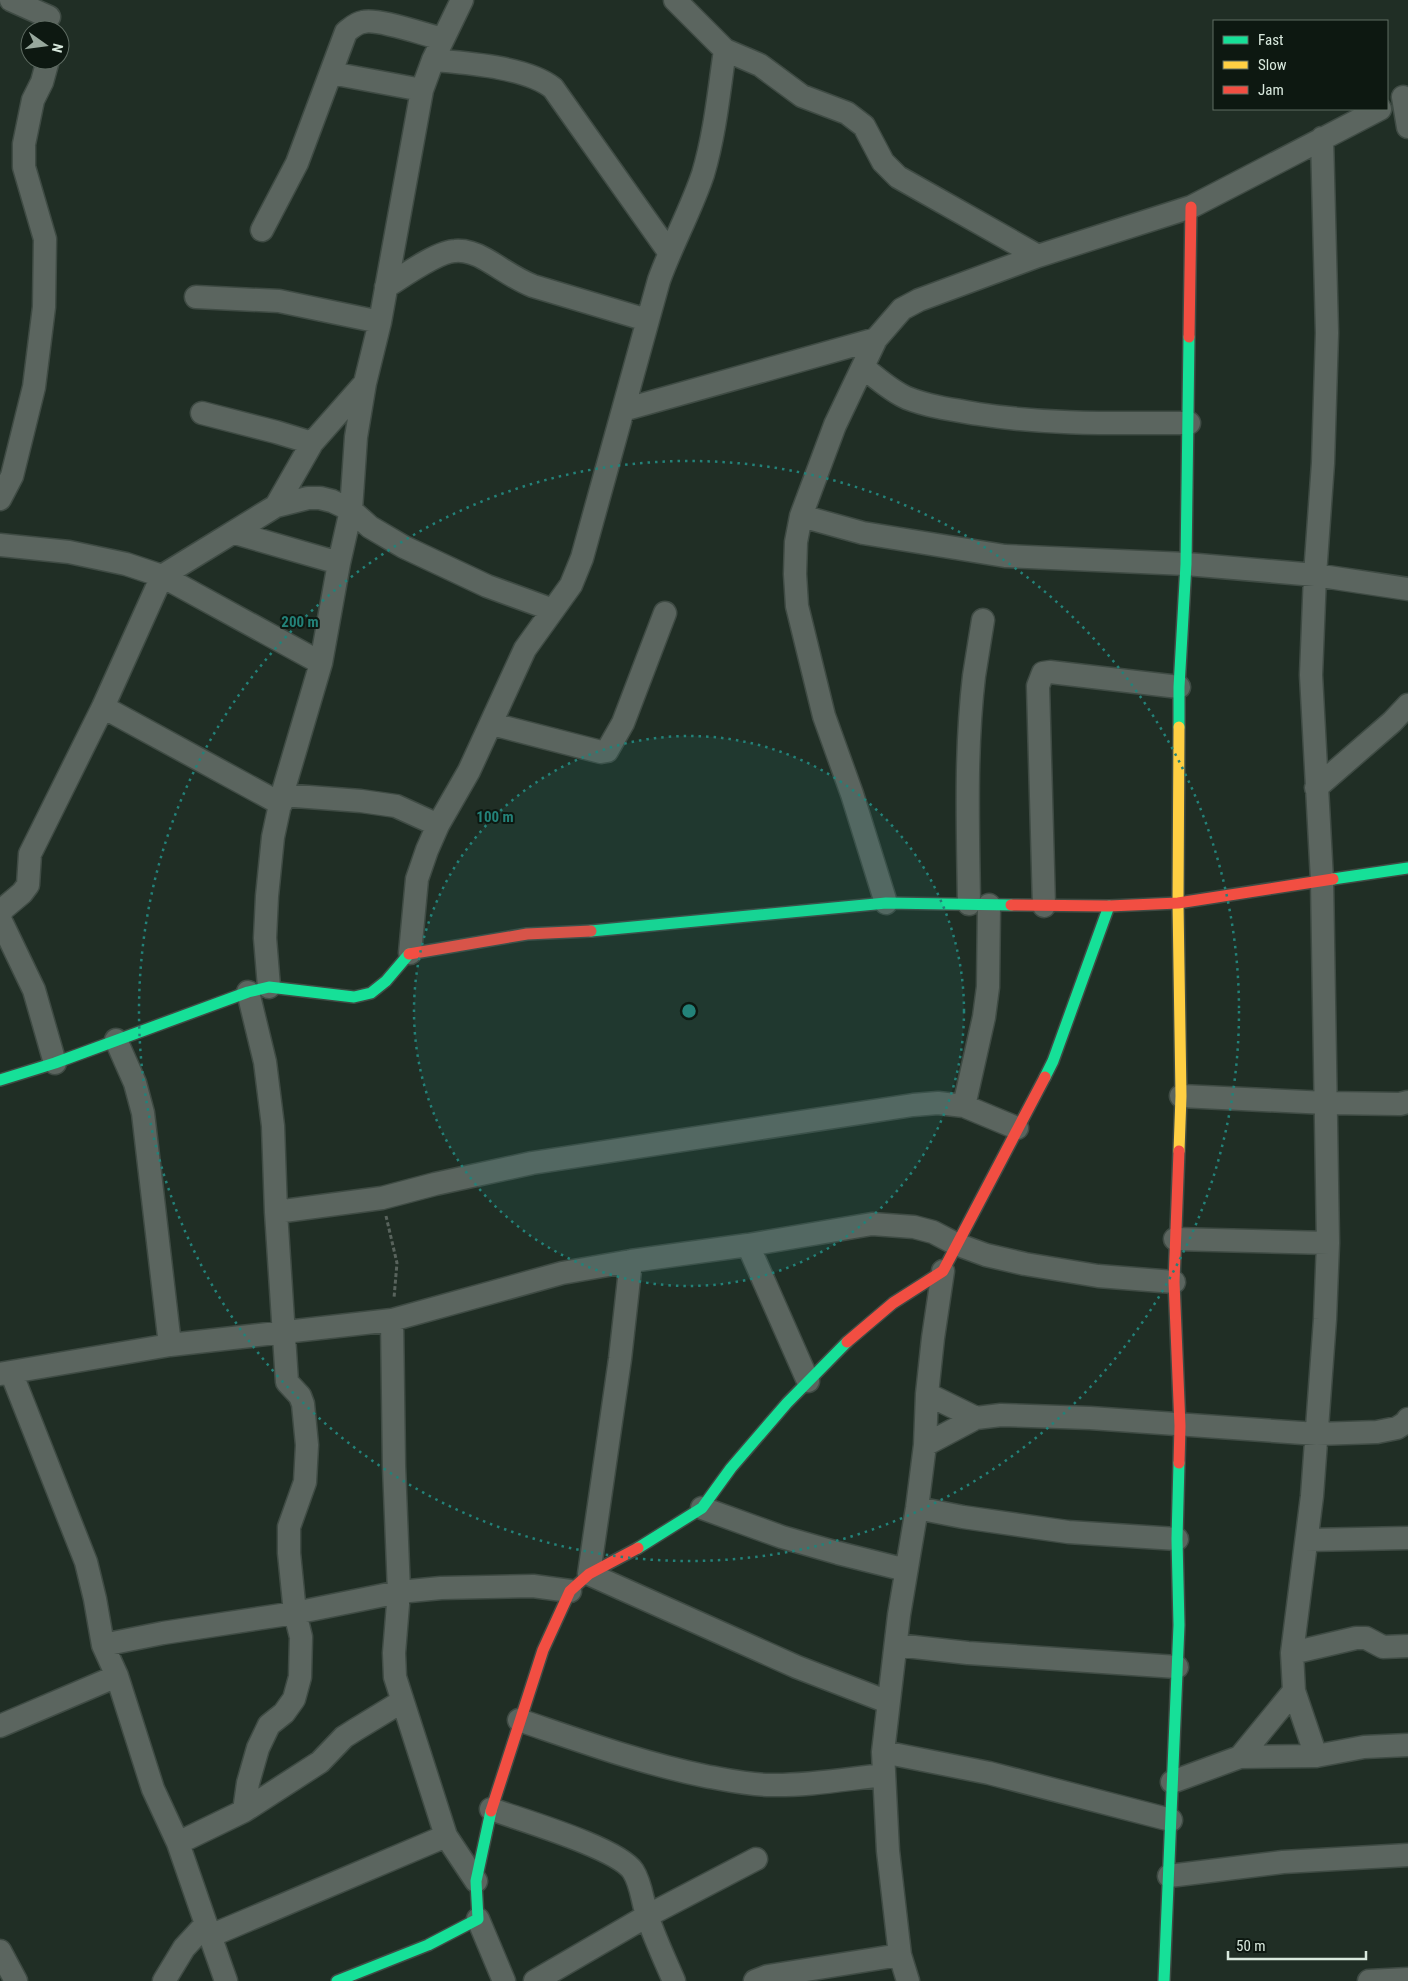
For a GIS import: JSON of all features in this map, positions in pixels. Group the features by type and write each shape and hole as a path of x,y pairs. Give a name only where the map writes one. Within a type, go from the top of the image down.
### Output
{"street":[{"path":"11,0 52,16"},
{"path":"244,1811 247,1788 258,1748 269,1725 284,1713 294,1699 298,1689 301,1647 295,1613 289,1553 289,1527 305,1482 307,1445 304,1404 300,1396 287,1382 272,1117 258,989 266,960 267,896 273,837 321,663 339,563 349,521 356,437 365,383 380,322 422,90 432,60 462,0"},
{"path":"675,0 725,50 760,65 802,96 847,113 864,126 883,162 898,177 1038,256"},
{"path":"262,230 297,163 346,32 356,24 364,21 376,22 443,39"},
{"path":"0,1080 55,1063 258,989 354,997 371,993 386,982 410,953 417,879 427,850 438,825 469,771 526,649 571,585 582,558 647,320 669,252 703,174 712,140 725,50"},
{"path":"432,60 458,62 509,71 543,80 553,88 669,252"},
{"path":"0,499 12,476 34,387 44,307 46,239 24,167 24,144 33,100 42,82 45,70"},
{"path":"331,73 422,90"},
{"path":"1399,99 1408,127"},
{"path":"886,903 852,794 824,716 797,606 795,574 796,542 801,516 835,425 864,368 876,339 902,309 919,300 1038,256 1191,207 1378,110"},
{"path":"1316,1756 1294,1691 1292,1653 1307,1540 1317,1434 1328,1243 1322,880 1316,788 1312,675 1315,575 1323,463 1327,334 1322,138"},
{"path":"1164,1981 1179,1625 1180,1426 1174,1282 1181,1096 1178,903 1179,687 1186,564 1191,207"},
{"path":"386,287 441,255 453,250 464,251 486,260 520,281 532,286 647,320"},
{"path":"196,297 279,301 380,322"},
{"path":"623,410 876,339"},
{"path":"864,368 890,389 906,398 953,410 1016,420 1073,424 1189,423"},
{"path":"276,506 312,443 365,383"},
{"path":"202,413 312,443"},
{"path":"0,916 3,909 22,893 28,884 30,854 103,707 162,576 235,533 276,506 308,498 332,501 349,521 370,527 404,548 487,586 553,610"},
{"path":"801,516 863,533 1005,556 1186,564 1315,575 1408,589"},
{"path":"235,533 339,563"},
{"path":"0,545 69,552 126,564 162,576 321,663"},
{"path":"492,724 601,752 607,751 623,723 665,613"},
{"path":"964,1106 984,1017 988,986 968,809 969,748 974,677 983,620"},
{"path":"1044,906 1038,686 1040,677 1043,673 1050,672 1179,687"},
{"path":"1316,788 1392,722 1408,705"},
{"path":"103,707 282,800 353,800 396,806 438,825"},
{"path":"410,953 527,934 603,930 886,903 1044,906 1178,903 1408,868"},
{"path":"908,1981 900,1955 888,1851 884,1752 888,1702 906,1570 918,1508 925,1445 927,1394 943,1271 1053,1061 1109,906"},
{"path":"0,920 34,990 55,1063"},
{"path":"116,1040 135,1083 143,1113 170,1345"},
{"path":"1181,1096 1326,1103 1400,1104 1408,1102"},
{"path":"276,1212 382,1198 436,1184 541,1162 913,1105 938,1103 964,1106 1017,1128"},
{"path":"226,1981 178,1843 153,1789 117,1676 103,1645 86,1562 6,1373 170,1345 392,1320 562,1273 872,1224 933,1232 956,1244 986,1255 1025,1264 1098,1276 1174,1282"},
{"path":"1175,1239 1328,1243"},
{"path":"748,1245 808,1381"},
{"path":"589,1574 620,1359 631,1261"},
{"path":"504,1981 478,1919 476,1881 492,1810 519,1720 543,1650 570,1591 589,1574 624,1556 702,1508 738,1461 808,1381 842,1347 893,1303 943,1271"},
{"path":"392,1320 393,1447 399,1592 394,1653 395,1677 401,1702 446,1836 476,1881"},
{"path":"927,1394 976,1418"},
{"path":"925,1445 976,1418 1022,1415 1317,1434 1377,1432 1397,1428 1408,1419"},
{"path":"702,1508 782,1537 906,1570"},
{"path":"918,1508 963,1517 1068,1532 1178,1540"},
{"path":"1307,1540 1408,1538"},
{"path":"589,1574 797,1667 888,1702"},
{"path":"103,1645 163,1633 240,1623 399,1592 441,1588 532,1586 570,1591"},
{"path":"1292,1653 1356,1638 1366,1638 1383,1647 1408,1646"},
{"path":"896,1645 968,1654 1177,1667"},
{"path":"0,1726 117,1676"},
{"path":"1240,1758 1294,1691"},
{"path":"178,1843 244,1811 320,1762 344,1737 401,1702"},
{"path":"519,1720 662,1767 735,1782 768,1785 802,1784 884,1775"},
{"path":"1172,1782 1240,1758 1316,1756 1364,1747 1408,1745"},
{"path":"884,1752 989,1772 1171,1820"},
{"path":"492,1810 593,1846 622,1859 632,1868 638,1878 647,1916 674,1981"},
{"path":"164,1981 184,1948 208,1930 446,1836"},
{"path":"1169,1876 1283,1862 1408,1855"},
{"path":"535,1981 647,1916 756,1859"},
{"path":"337,1981 428,1945 478,1919"},
{"path":"0,1950 16,1981"},
{"path":"755,1981 776,1975 900,1955"},
{"path":"1370,1981 1408,1979"}],"path":[{"path":"382,1198 397,1262 392,1320"}],"traffic: fast":[{"path":"1179,727 1179,687 1186,564 1189,337"},
{"path":"1333,879 1408,868"},
{"path":"591,931 886,903 1011,905"},
{"path":"1045,1077 1053,1061 1109,906"},
{"path":"0,1080 55,1063 248,992 269,987 354,997 371,993 386,981 409,954"},
{"path":"638,1548 702,1508 731,1468 787,1403 847,1342"},
{"path":"1164,1981 1179,1625 1177,1539 1179,1463"},
{"path":"337,1981 428,1945 478,1919 476,1881 491,1811"}],"traffic: slow":[{"path":"1179,727 1178,903 1181,1096 1179,1151"}],"traffic: jam":[{"path":"1189,337 1191,207"},
{"path":"1011,905 1109,906 1178,903 1333,879"},
{"path":"409,954 527,934 591,931"},
{"path":"847,1342 893,1303 943,1271 1045,1077"},
{"path":"1179,1151 1174,1282 1180,1426 1179,1463"},
{"path":"491,1811 543,1650 570,1591 589,1574 638,1548"}]}
